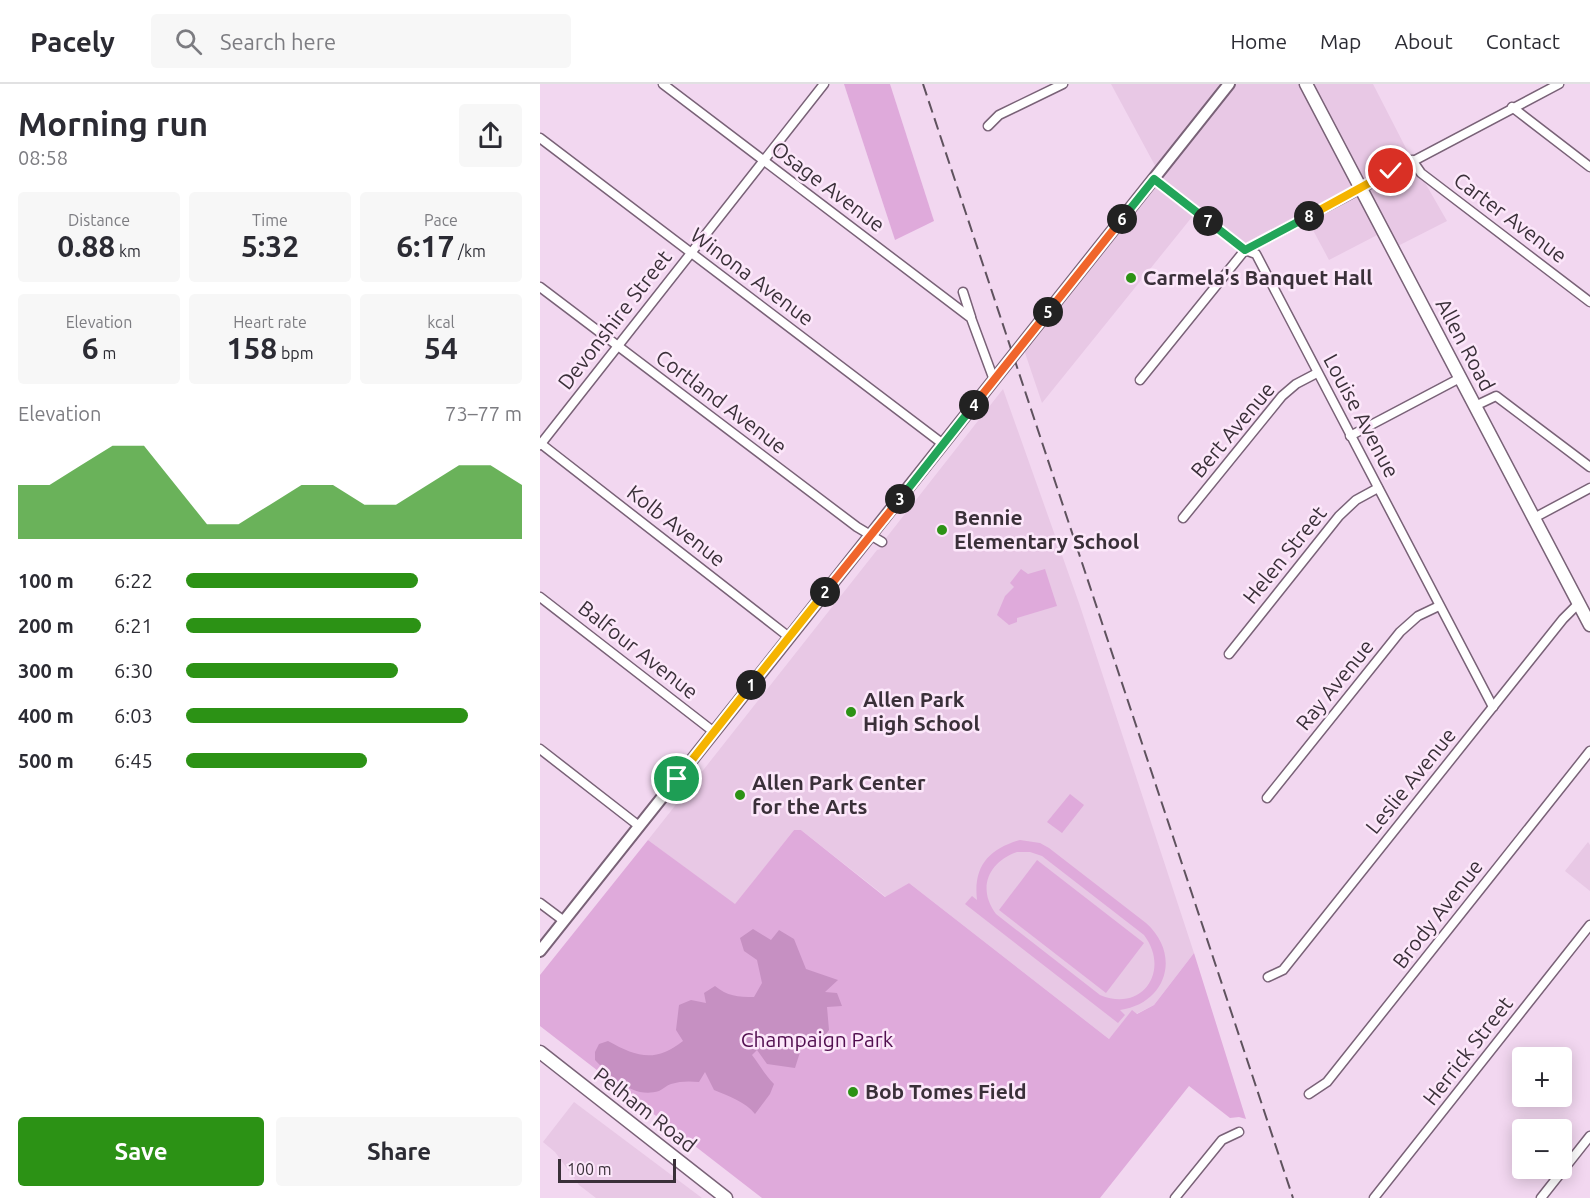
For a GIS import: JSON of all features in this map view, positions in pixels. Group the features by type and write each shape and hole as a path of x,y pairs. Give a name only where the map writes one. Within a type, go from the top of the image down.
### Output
{"main road":[{"name":"Allen Road","path":"1311,86 1360,188 1590,625"},
{"name":"Pelham Road","path":"540,1052 726,1198"}],"street":[{"name":"Osage Avenue","path":"663,84 971,318"},
{"name":"Devonshire Street","path":"540,444 824,84"},
{"path":"988,126 999,115 1063,84"},
{"path":"540,951 1229,84"},
{"path":"1140,380 1245,250 1559,84"},
{"path":"1512,107 1590,167"},
{"name":"Winona Avenue","path":"540,138 943,444"},
{"name":"Carter Avenue","path":"1412,160 1421,173 1590,302"},
{"name":"Louise Avenue","path":"1154,179 1245,250 1256,254 1493,707"},
{"name":"Cortland Avenue","path":"540,287 882,542"},
{"path":"963,292 994,380"},
{"name":"Bert Avenue","path":"1183,518 1282,396 1296,384 1317,373"},
{"path":"1350,436 1460,378"},
{"path":"1475,406 1496,396 1590,467"},
{"name":"Kolb Avenue","path":"540,444 789,638"},
{"name":"Helen Street","path":"1229,654 1339,516 1356,500 1378,488"},
{"path":"1534,518 1590,488"},
{"name":"Balfour Avenue","path":"540,597 714,732"},
{"name":"Leslie Avenue","path":"1268,977 1283,970 1563,619 1579,603"},
{"name":"Ray Avenue","path":"1267,798 1400,632 1418,616 1439,606"},
{"path":"540,749 639,826"},
{"name":"Brody Avenue","path":"1309,1094 1327,1082 1590,751"},
{"path":"540,903 564,921"},
{"name":"Herrick Street","path":"1374,1198 1590,925"},
{"path":"1175,1198 1222,1140 1239,1132"},
{"path":"1541,1198 1590,1136"}],"shaded area":[{"path":"1111,84 1373,84 1412,160 1447,221 1392,249 1383,232 1329,260 1306,217 1245,250 1196,212 1042,403 1022,344 1159,173"},
{"path":"1003,389 1079,603 1194,953 1154,1005 1136,1014 1132,1011 1109,1039 909,883 886,897 801,830 794,830 735,905 648,840 877,550 881,549 879,547"},
{"path":"1588,842 1590,845 1590,891 1565,871"},
{"path":"574,1102 702,1198 596,1198 579,1185 555,1152 543,1142"}],"green space":[{"path":"844,84 890,84 934,221 895,240"},
{"path":"1021,569 1028,574 1045,569 1057,606 1017,618 1017,622 1009,625 997,615 1005,596 1014,587 1010,583"},
{"path":"1070,794 1084,805 1062,833 1047,822"},
{"name":"Champaign Park","path":"794,830 801,830 885,897 909,883 1109,1039 1132,1010 1137,1014 1154,1005 1194,953 1246,1119 1230,1118 1189,1086 1100,1198 762,1198 540,1026 540,975 648,840 735,904"},
{"path":"1020,840 1040,843 1049,848 1146,923 1157,936 1164,949 1166,963 1164,976 1158,988 1149,998 1136,1006 1120,1010 1125,1015 1118,1023 965,904 972,896 977,900 978,878 985,861 1000,848","holes":["1017,852 1030,852 1042,856 1144,935 1152,949 1153,975 1148,985 1139,993 1128,998 1115,999 1100,995 996,914 987,895 988,877 999,862 1007,857"]},
{"path":"1037,860 1144,943 1106,993 999,910"},
{"path":"753,929 771,940 779,930 794,939 806,969 838,980 825,992 837,993 842,1006 827,1007 829,1030 820,1042 801,1049 795,1068 767,1064 757,1050 752,1055 774,1084 770,1094 755,1114 742,1103 714,1090 705,1072 699,1082 678,1082 649,1093 623,1085 595,1060 595,1052 599,1044 608,1041 628,1051 646,1055 664,1053 673,1048 683,1041 676,1030 679,1005 691,1000 706,1003 704,993 715,986 733,995 754,997 762,983 757,960 744,951 740,938"}],"railway":[{"path":"923,84 1293,1198"}],"place":[{"name":"Carmela's Banquet Hall","path":"1131,278"},
{"name":"Bennie Elementary School","path":"942,530"},
{"name":"Allen Park High School","path":"851,712"},
{"name":"Allen Park Center for the Arts","path":"740,795"},
{"name":"Bob Tomes Field","path":"853,1092"}],"route":[{"path":"677,779 1154,179 1245,250 1391,171"}]}
